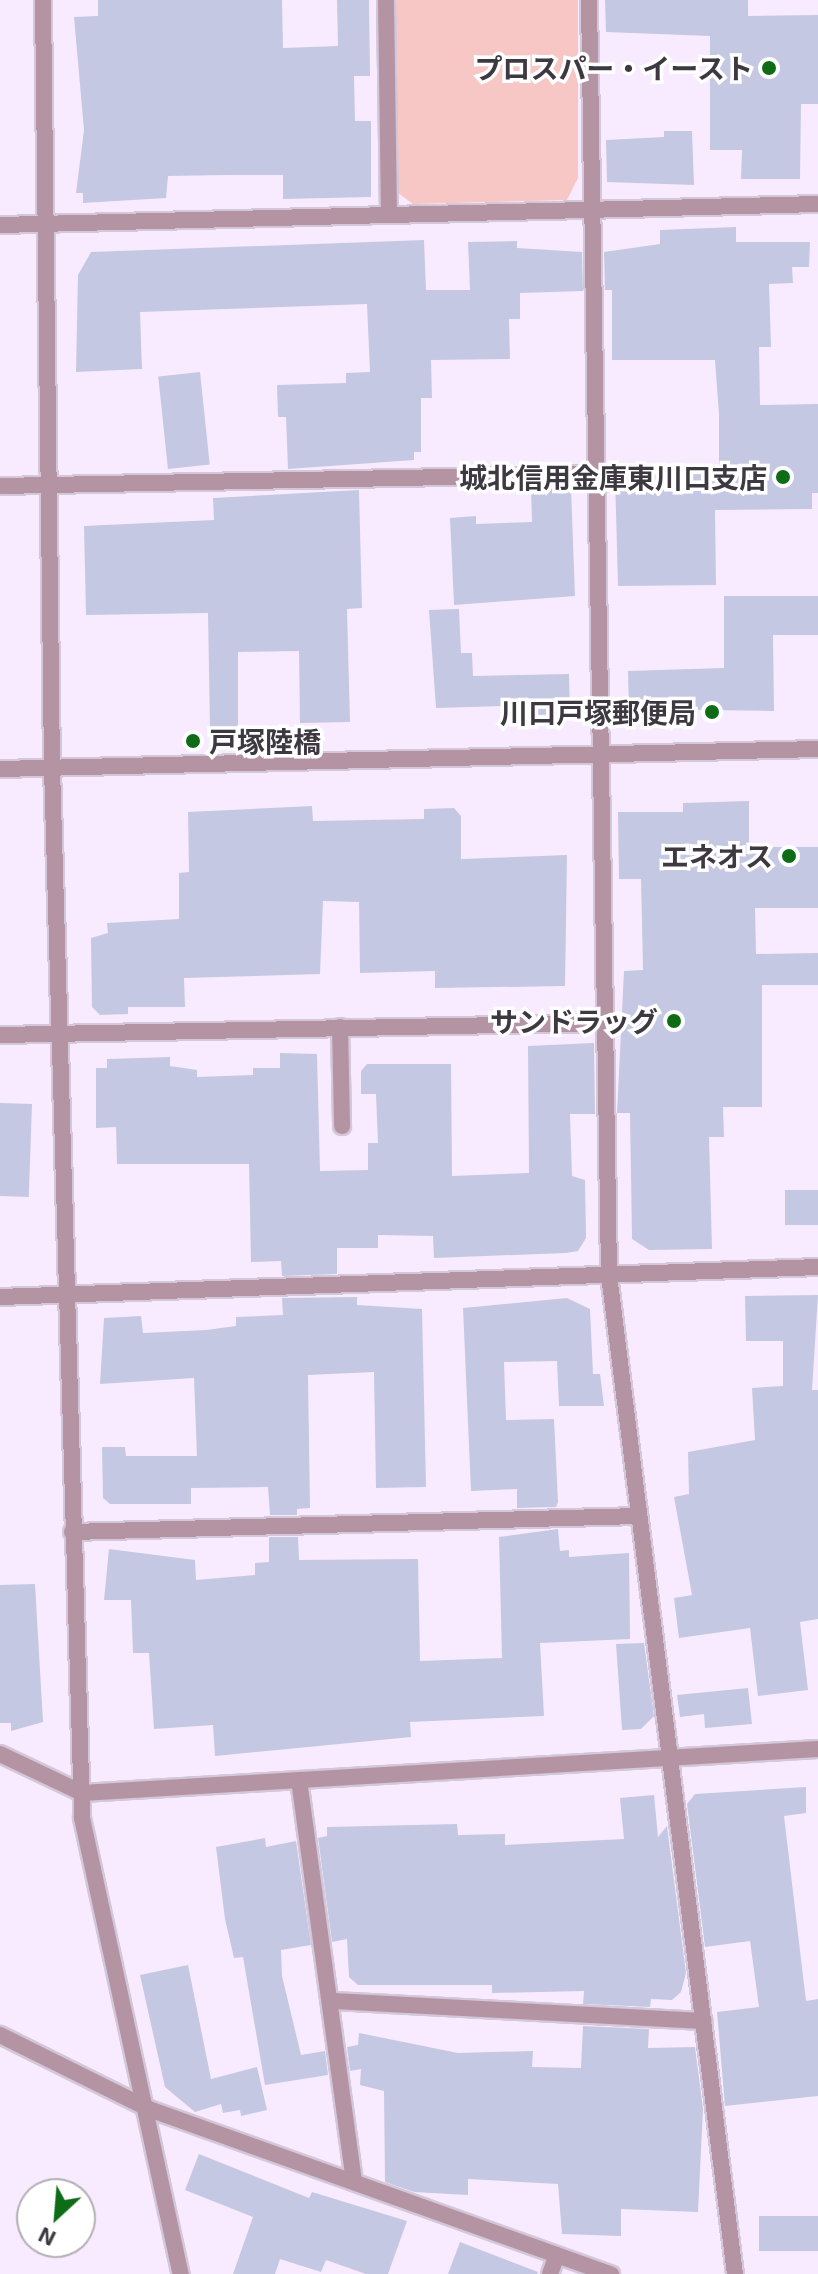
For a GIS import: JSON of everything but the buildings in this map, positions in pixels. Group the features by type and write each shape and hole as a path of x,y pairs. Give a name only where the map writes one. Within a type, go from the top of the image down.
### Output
{"street":[{"path":"43,0 53,484 52,767 63,1032 72,1532 82,1793 181,2274"},
{"path":"386,0 389,213"},
{"path":"589,0 598,474 601,1023 609,1275 735,2274"},
{"path":"0,225 818,204"},
{"path":"0,486 598,474"},
{"path":"0,769 818,749"},
{"path":"0,1035 601,1023"},
{"path":"340,1027 342,1126"},
{"path":"0,1297 818,1267"},
{"path":"72,1532 637,1516"},
{"path":"0,1754 82,1793 818,1749"},
{"path":"299,1780 333,2001 354,2181"},
{"path":"333,2001 703,2021"},
{"path":"0,2035 149,2109 611,2274"},
{"path":"550,2274 557,2255"}],"shaded area":[{"path":"393,0 578,0 578,178 567,200 413,204 398,193"}],"place":[{"name":"プロスパー・イースト","path":"769,68"},
{"name":"城北信用金庫東川口支店","path":"783,477"},
{"name":"川口戸塚郵便局","path":"712,712"},
{"name":"戸塚陸橋","path":"193,741"},
{"name":"エネオス","path":"789,856"},
{"name":"サンドラッグ","path":"674,1021"}]}
